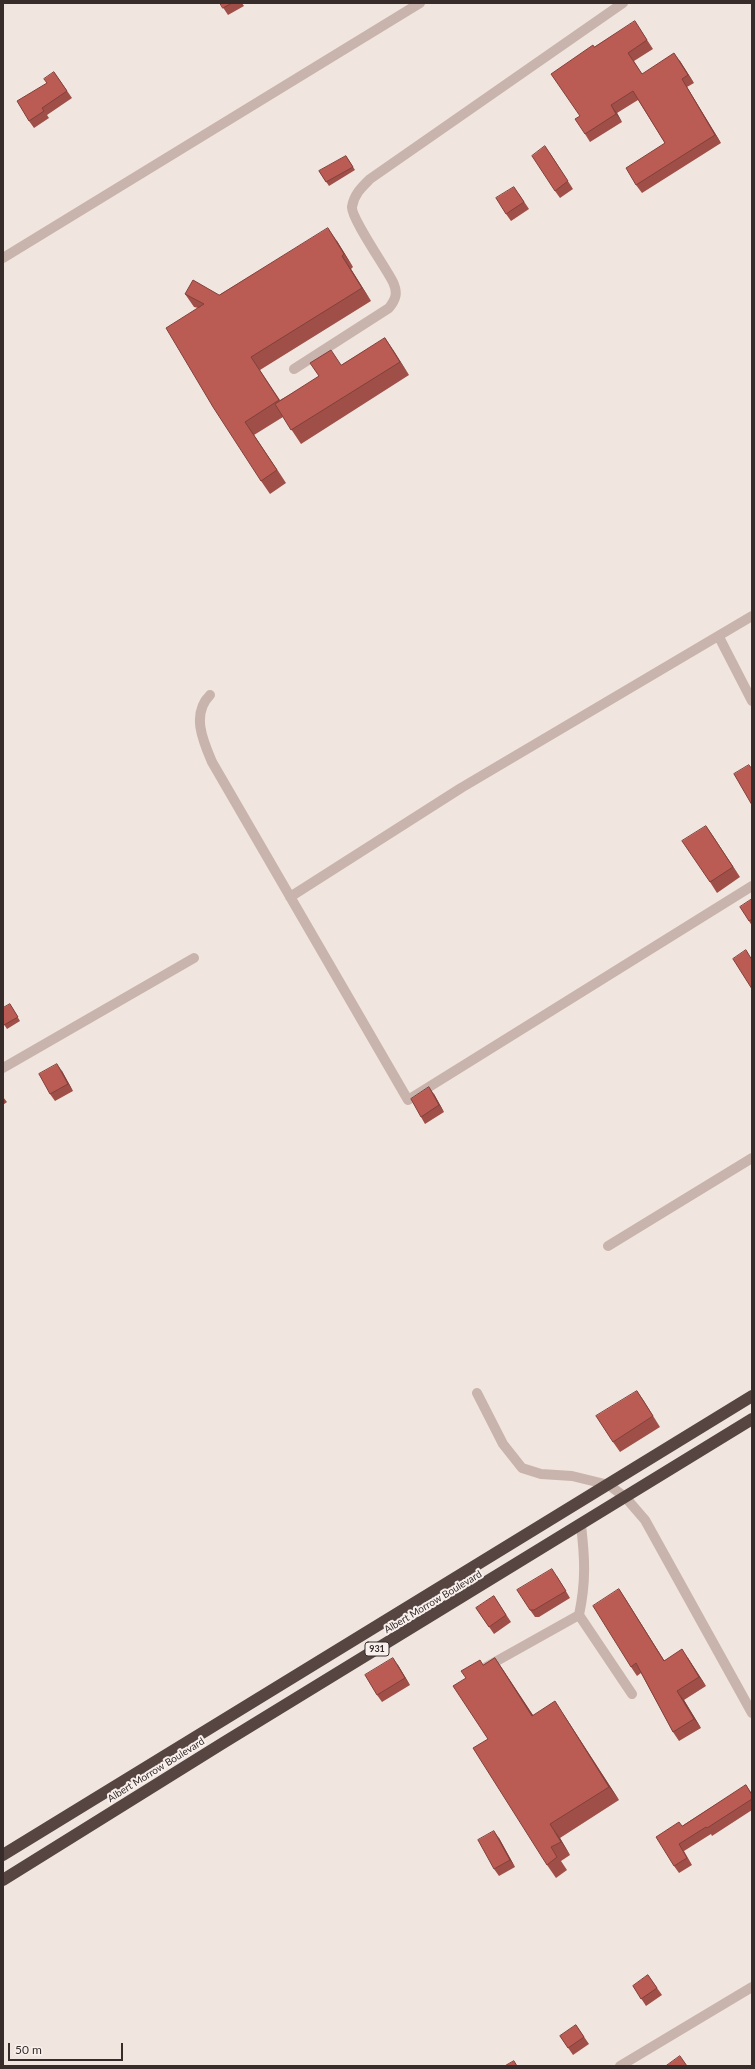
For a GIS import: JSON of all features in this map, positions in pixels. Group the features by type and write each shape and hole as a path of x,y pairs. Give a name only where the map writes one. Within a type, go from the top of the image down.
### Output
{"highway":[{"name":"Albert Morrow Boulevard","path":"3,1855 752,1396"},
{"name":"Albert Morrow Boulevard","path":"3,1880 216,1747 626,1498 752,1419"}],"street":[{"path":"3,258 420,3"},
{"path":"294,370 389,308 395,300 397,290 356,221 352,208 356,193 370,179 623,3"},
{"path":"290,897 461,788 752,616"},
{"path":"719,636 752,701"},
{"path":"210,695 203,703 200,710 200,724 207,749 290,897 408,1100 752,886"},
{"path":"3,1068 194,958"},
{"path":"608,1246 752,1158"},
{"path":"477,1393 503,1444 522,1468 541,1474 572,1476 609,1485 626,1498 645,1520 752,1713"},
{"path":"581,1525 585,1556 585,1582 579,1615 632,1694"},
{"path":"478,1671 579,1615"},
{"path":"620,2066 752,1987"}],"building":[{"path":"220,3 232,3 223,8"},
{"path":"635,21 647,40 628,53 642,74 674,53 688,75 682,79 715,135 636,185 626,168 665,143 633,91 611,105 616,114 585,134 575,119 580,116 551,74 593,45 594,47"},
{"path":"54,72 67,91 42,108 44,111 29,121 17,101 47,83 44,79"},
{"path":"545,146 568,181 555,191 532,156"},
{"path":"346,156 353,167 326,182 319,171"},
{"path":"514,187 524,202 506,214 496,198"},
{"path":"328,228 344,254 342,256 362,288 251,357 279,400 245,422 277,470 261,481 213,407 166,328 204,304 185,294 193,280 219,295"},
{"path":"385,338 400,362 291,430 275,404 319,376 310,363 331,350 341,365"},
{"path":"749,765 752,769 752,805 734,774"},
{"path":"706,826 733,867 710,882 682,841"},
{"path":"752,899 752,919 749,921 740,907"},
{"path":"746,950 752,960 752,989 733,959"},
{"path":"10,1004 18,1017 4,1025 3,1008"},
{"path":"57,1064 68,1084 50,1094 39,1074"},
{"path":"429,1087 439,1105 421,1117 411,1099"},
{"path":"637,1391 653,1416 613,1442 596,1416"},
{"path":"552,1569 566,1591 534,1610 530,1610 517,1590"},
{"path":"619,1589 664,1661 682,1649 699,1677 677,1691 694,1719 673,1732 636,1663 631,1667 593,1606"},
{"path":"494,1596 506,1615 489,1627 476,1608"},
{"path":"393,1658 405,1678 377,1695 365,1675"},
{"path":"495,1658 532,1716 555,1701 609,1787 550,1824 561,1842 551,1847 557,1857 547,1865 473,1748 488,1739 453,1686 466,1678 461,1671 480,1660 483,1665"},
{"path":"746,1785 752,1795 752,1799 679,1844 687,1858 674,1866 656,1837 679,1822 682,1826"},
{"path":"494,1831 510,1860 494,1869 478,1840"},
{"path":"648,1975 657,1988 641,1999 633,1986"},
{"path":"576,2025 584,2037 568,2048 560,2036"},
{"path":"680,2056 687,2066 666,2066"},
{"path":"514,2061 517,2066 505,2066"}]}
